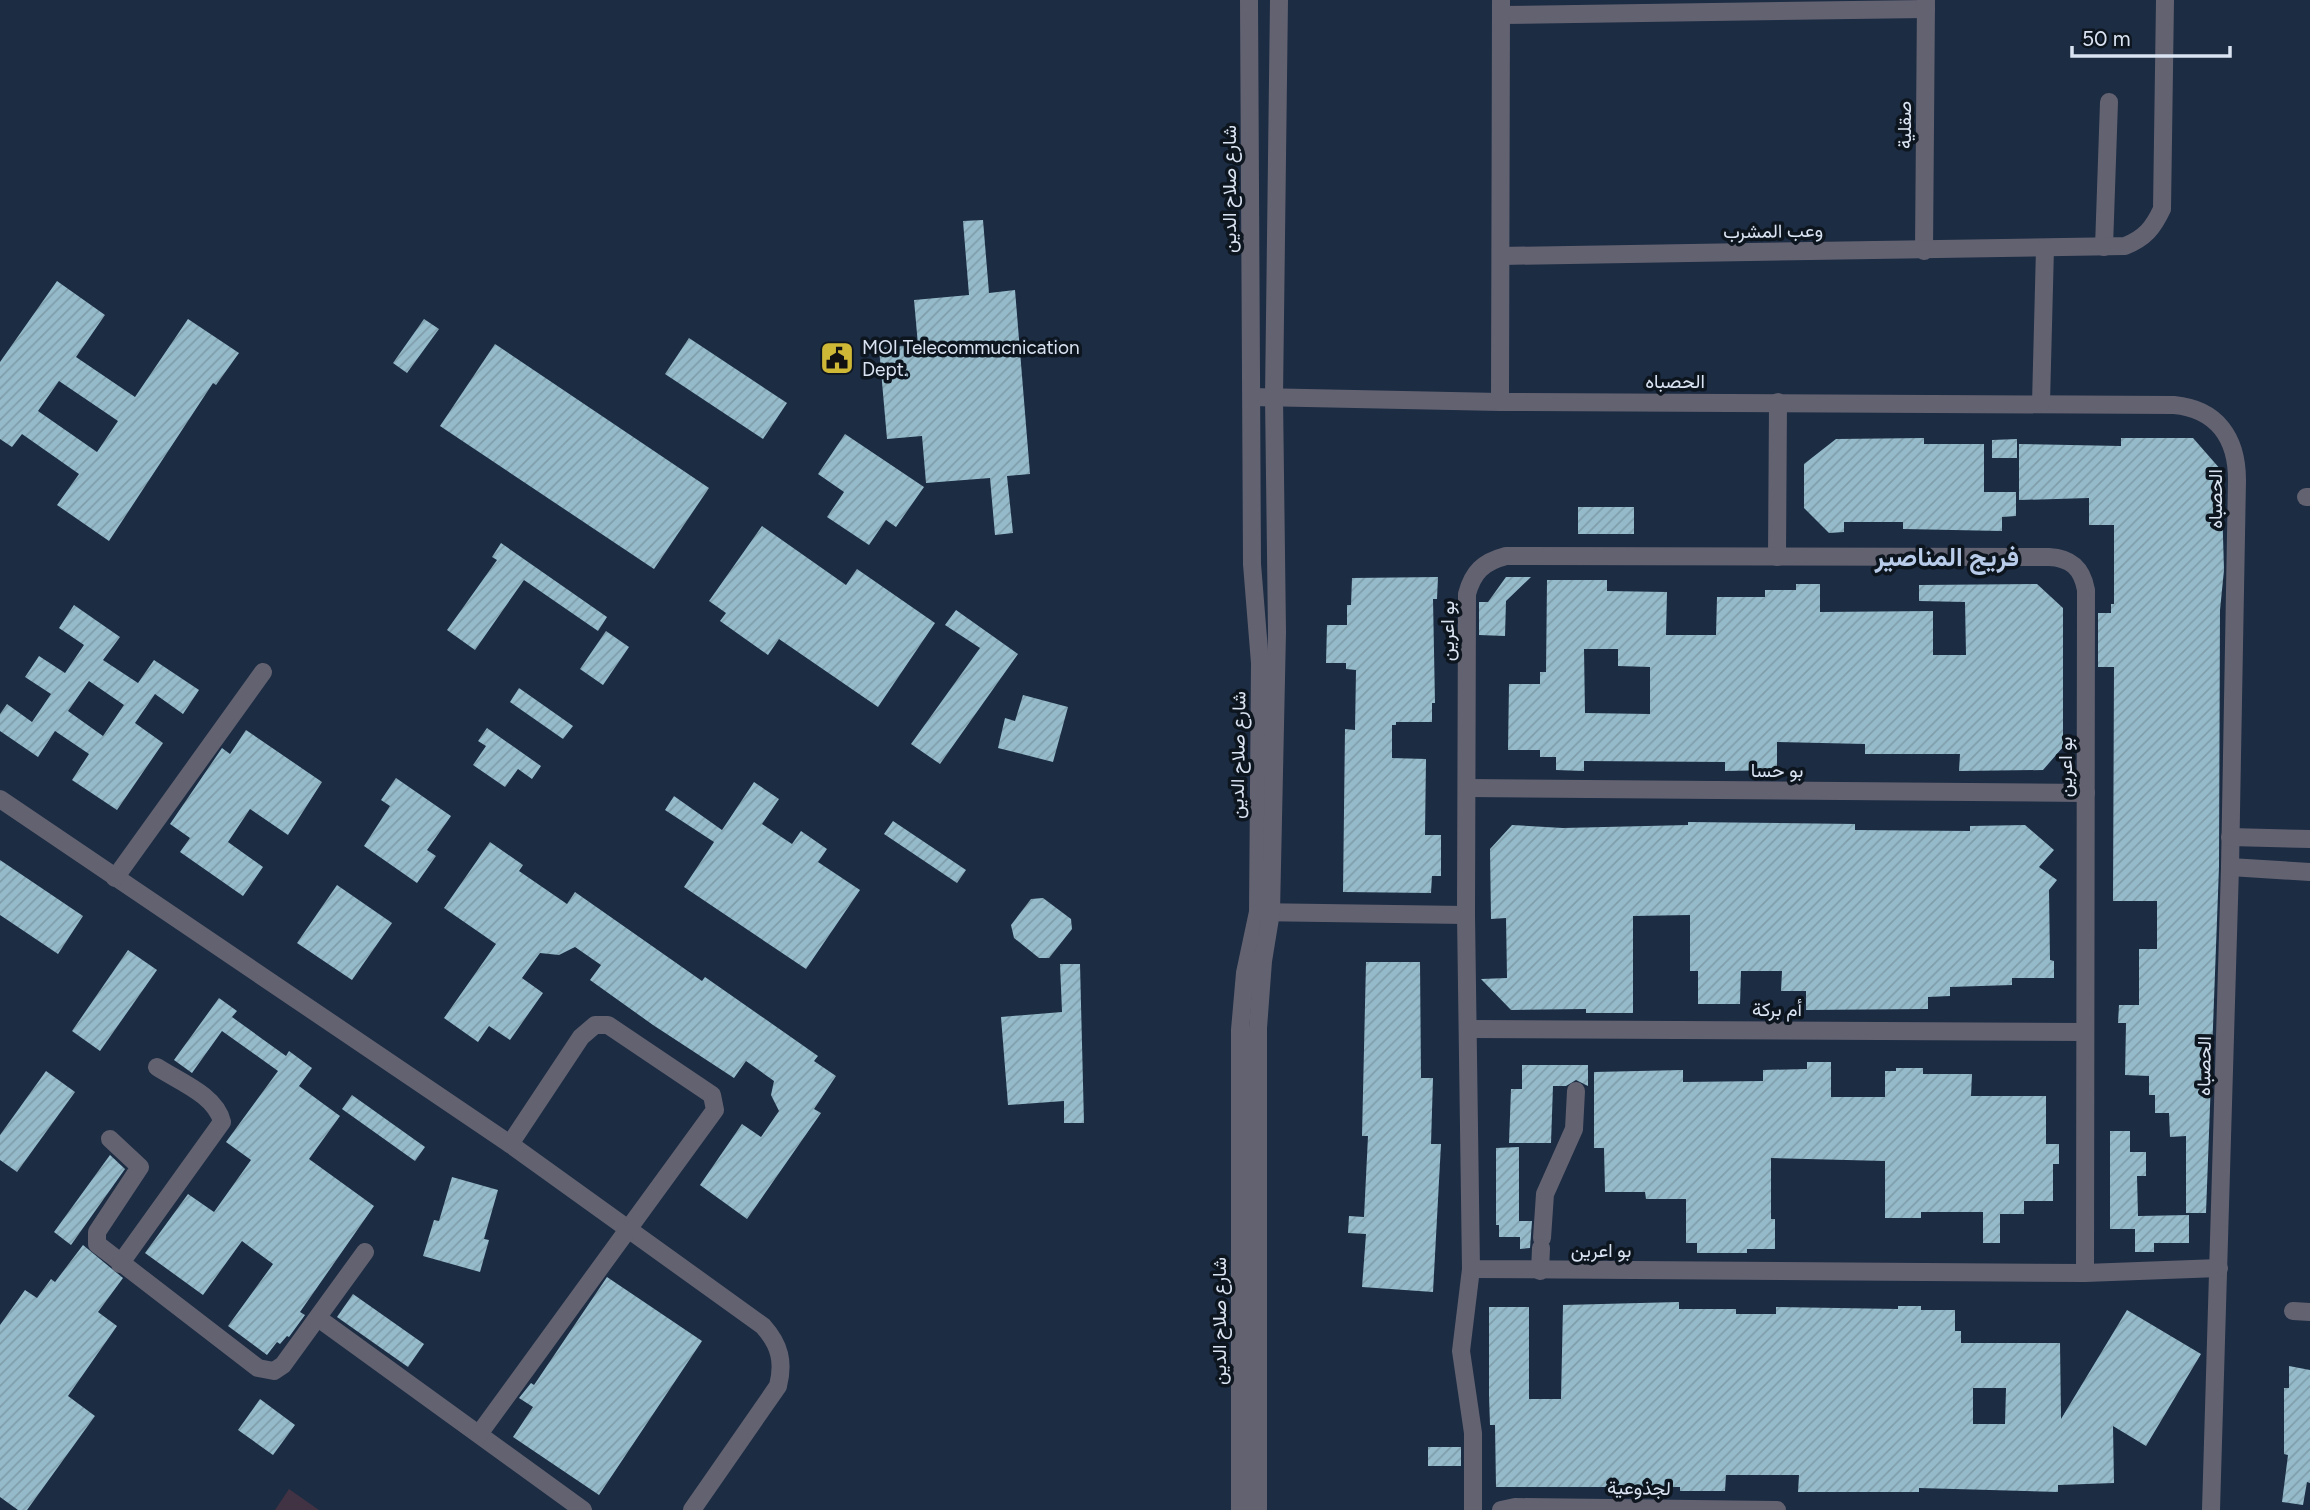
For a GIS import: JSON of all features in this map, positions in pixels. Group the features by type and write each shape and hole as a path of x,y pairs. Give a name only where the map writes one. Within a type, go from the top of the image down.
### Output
{"street":[{"name":"شارع صلاح الدين","path":"1240,1510 1240,1030 1245,973 1265,912 1260,663 1252,564 1249,0"},
{"name":"شارع صلاح الدين","path":"1258,1510 1258,1028 1278,632 1274,397 1279,0"},
{"name":"وعب المشرب","path":"1501,256 2126,246 2142,239 2154,226 2162,209 2165,0"},
{"path":"1500,402 1501,8 1926,5"},
{"name":"صقلية","path":"1924,251 1926,5"},
{"path":"2104,247 2109,102"},
{"path":"2041,403 2045,248"},
{"name":"الحصباه","path":"1252,397 1500,402 2041,403 2190,406 2218,422 2234,448 2236,480 2230,867 2211,1510"},
{"path":"1777,557 1778,402"},
{"name":"بو اعرين","path":"2085,1273 2086,590 2084,576 2075,565 2063,558 2049,557 1506,556 1492,559 1479,568 1471,580 1467,594 1466,915 1471,1269 2085,1273 2219,1268"},
{"path":"116,878 262,672"},
{"name":"بو حسا","path":"1468,788 2086,793"},
{"path":"0,800 510,1144 763,1326 774,1339 783,1369 768,1404 692,1510"},
{"path":"2230,837 2310,839"},
{"path":"2230,867 2310,872"},
{"path":"1265,912 1466,915"},
{"path":"479,1434 715,1110 712,1095 608,1025 595,1025 581,1037 510,1144"},
{"name":"أم بركة","path":"1469,1029 2085,1032"},
{"path":"120,1264 222,1122 220,1111 211,1102 157,1067"},
{"path":"1540,1271 1545,1194 1574,1129 1576,1091"},
{"path":"110,1139 140,1167 97,1231 97,1244 258,1368 274,1371 283,1365 365,1252"},
{"path":"1471,1269 1461,1351 1473,1433 1473,1510"},
{"path":"318,1318 583,1510"},
{"name":"لجذوعية","path":"1501,1510 1515,1507 1777,1510"}],"shaded area":[{"path":"289,1489 319,1510 275,1510"}],"building":[{"path":"983,220 989,293 1015,290 1030,474 1007,476 1013,533 995,535 990,478 926,483 922,436 887,439 879,348 918,345 914,300 969,295 963,221"},
{"path":"57,281 105,315 76,357 135,397 188,319 239,353 216,385 213,383 109,541 57,505 79,474 22,434 12,447 0,439 0,362","holes":["59,381 118,421 97,452 38,411"]},
{"path":"424,319 439,329 407,373 393,363"},
{"path":"689,338 787,403 763,439 665,374"},
{"path":"495,344 709,488 654,569 440,426"},
{"path":"845,434 924,487 896,527 886,520 869,545 827,517 844,492 818,474"},
{"path":"1924,438 1924,444 1984,444 1984,492 2016,492 2016,516 2002,517 2002,531 1903,529 1903,522 1844,522 1844,532 1829,533 1804,508 1804,464 1836,439"},
{"path":"2121,438 2193,438 2221,470 2224,570 2220,610 2219,867 2206,1213 2186,1213 2186,1136 2170,1137 2169,1113 2155,1113 2155,1095 2149,1095 2149,1076 2125,1075 2126,1023 2118,1023 2119,1005 2139,1005 2139,949 2157,949 2157,901 2113,901 2114,667 2098,667 2098,613 2111,613 2111,604 2114,604 2114,525 2089,525 2089,498 2019,500 2019,444 2121,446"},
{"path":"2017,439 2017,458 1992,458 1992,440"},
{"path":"1578,507 1634,507 1634,534 1578,534"},
{"path":"762,526 846,585 857,569 935,623 878,707 779,639 768,655 720,621 726,613 709,601"},
{"path":"501,543 607,617 598,631 524,580 475,650 447,630 497,560 492,557"},
{"path":"1438,577 1437,599 1433,599 1435,703 1432,703 1432,722 1396,722 1396,725 1392,725 1392,758 1426,759 1425,835 1441,835 1441,876 1432,876 1431,893 1343,892 1345,729 1355,730 1356,670 1346,669 1346,663 1326,663 1327,625 1347,625 1347,605 1351,605 1352,578"},
{"path":"1506,577 1531,577 1506,601 1505,636 1479,635 1479,602 1488,602"},
{"path":"1547,580 1607,580 1607,591 1667,592 1666,635 1716,635 1717,597 1765,597 1765,590 1796,590 1796,584 1820,584 1820,612 1933,611 1933,655 1966,655 1965,602 1919,601 1919,585 2037,584 2063,608 2063,747 2043,770 1959,771 1960,754 1865,754 1865,744 1777,742 1777,770 1725,771 1725,762 1584,761 1584,771 1556,770 1556,757 1540,757 1540,750 1508,750 1509,684 1540,684 1540,672 1546,672","holes":["1584,649 1618,649 1618,666 1650,667 1650,714 1585,713"]},
{"path":"74,605 120,637 103,660 138,683 154,660 199,690 183,714 155,694 135,723 163,743 117,810 72,780 89,754 55,731 38,757 0,731 0,714 7,704 32,722 51,694 25,677 39,656 65,673 84,645 59,628","holes":["89,681 124,705 103,736 68,711"]},
{"path":"956,610 1018,654 940,764 911,744 980,648 945,625"},
{"path":"606,631 629,647 603,685 580,669"},
{"path":"519,688 573,726 563,739 510,702"},
{"path":"1023,695 1068,707 1053,762 998,748 1005,718 1015,721"},
{"path":"487,728 541,766 532,779 518,769 505,787 473,765 486,746 478,741"},
{"path":"246,730 322,782 288,835 250,809 228,842 263,867 243,896 180,852 190,838 170,824 222,748 230,754"},
{"path":"396,778 451,816 427,850 436,856 417,883 364,846 390,806 381,800"},
{"path":"754,782 779,799 762,824 792,844 801,831 827,849 818,862 860,890 806,969 684,887 714,842 665,810 674,796 722,830"},
{"path":"893,821 966,870 957,883 884,834"},
{"path":"1688,822 1855,824 1855,830 1970,831 1970,826 2025,825 2054,850 2039,867 2057,880 2049,890 2050,960 2054,961 2054,978 2012,978 2012,985 1950,987 1950,996 1928,997 1928,1009 1806,1010 1806,991 1781,991 1782,971 1741,971 1740,1004 1698,1004 1698,971 1690,971 1690,915 1633,916 1633,1013 1586,1013 1586,1009 1511,1010 1481,979 1507,978 1506,918 1491,919 1490,849 1512,825 1563,828 1688,825"},
{"path":"490,842 523,865 519,871 567,904 575,892 702,981 705,977 818,1056 814,1061 836,1076 814,1109 821,1113 747,1219 700,1185 742,1124 761,1137 779,1111 771,1095 774,1081 746,1061 734,1078 653,1025 590,980 601,965 575,947 559,955 540,953 522,978 543,993 510,1040 489,1026 478,1042 444,1018 496,944 444,908"},
{"path":"0,860 83,916 58,954 0,915"},
{"path":"337,885 392,923 352,980 297,943"},
{"path":"1043,898 1071,919 1072,929 1049,958 1039,958 1014,938 1011,925 1031,899"},
{"path":"128,950 157,970 100,1051 72,1031"},
{"path":"1366,962 1420,962 1421,1078 1433,1078 1431,1144 1441,1144 1433,1292 1362,1287 1366,1234 1348,1233 1349,1216 1364,1217 1368,1136 1362,1136"},
{"path":"1060,964 1080,964 1084,1123 1064,1123 1064,1101 1008,1105 1001,1017 1062,1012"},
{"path":"219,998 237,1011 232,1017 286,1056 289,1051 312,1068 299,1086 340,1116 309,1159 374,1206 300,1312 305,1315 289,1337 280,1344 277,1342 267,1355 228,1326 273,1264 242,1241 203,1295 145,1253 188,1194 214,1212 251,1160 226,1142 278,1071 222,1031 192,1073 174,1060"},
{"path":"1807,1062 1831,1062 1831,1097 1885,1097 1885,1071 1896,1071 1896,1068 1923,1068 1923,1074 1972,1074 1971,1096 2046,1096 2046,1144 2059,1144 2059,1164 2053,1164 2053,1201 2024,1201 2024,1214 2000,1214 2000,1243 1983,1243 1983,1212 1921,1212 1921,1218 1885,1218 1885,1161 1771,1158 1771,1219 1775,1219 1775,1249 1747,1249 1747,1253 1697,1253 1697,1243 1686,1243 1686,1199 1646,1199 1645,1192 1605,1192 1604,1148 1594,1148 1594,1072 1683,1070 1683,1082 1763,1081 1763,1070 1807,1069"},
{"path":"1522,1065 1588,1065 1588,1086 1576,1080 1566,1086 1553,1086 1551,1143 1509,1143 1511,1089 1522,1089"},
{"path":"46,1071 75,1092 17,1172 0,1160 0,1135"},
{"path":"352,1095 425,1147 415,1161 342,1109"},
{"path":"2110,1131 2130,1131 2130,1152 2146,1152 2146,1176 2137,1176 2138,1216 2189,1215 2189,1243 2154,1243 2154,1252 2135,1252 2135,1229 2110,1229"},
{"path":"1519,1147 1519,1221 1532,1221 1530,1248 1520,1249 1520,1237 1499,1237 1499,1225 1496,1225 1496,1148"},
{"path":"110,1155 125,1169 71,1245 54,1232"},
{"path":"452,1177 498,1190 484,1239 489,1240 480,1272 423,1256 434,1220 439,1221"},
{"path":"83,1245 123,1278 98,1312 117,1326 68,1396 95,1416 27,1510 18,1510 0,1497 0,1325 25,1290 37,1298 51,1279 55,1282"},
{"path":"607,1277 702,1341 599,1495 513,1437 533,1407 519,1398 531,1383 534,1385"},
{"path":"353,1294 424,1344 408,1367 337,1317"},
{"path":"1679,1302 1679,1309 1736,1309 1736,1314 1776,1314 1776,1307 1898,1309 1898,1306 1921,1306 1921,1310 1955,1310 1955,1331 1961,1331 1961,1343 2060,1343 2061,1419 2127,1310 2201,1354 2146,1446 2113,1426 2114,1483 2058,1485 2058,1492 1919,1488 1919,1492 1798,1492 1799,1475 1726,1475 1725,1491 1680,1491 1680,1487 1496,1487 1495,1425 1490,1425 1489,1307 1529,1307 1529,1399 1561,1399 1563,1305","holes":["1973,1388 2006,1388 2005,1424 1973,1424"]},
{"path":"2289,1366 2310,1370 2310,1483 2307,1482 2303,1505 2282,1502 2288,1455 2284,1454 2284,1388 2289,1388"},
{"path":"260,1399 295,1425 273,1455 238,1430"},
{"path":"1428,1447 1461,1447 1461,1466 1428,1466"}],"place":[{"name":"MOI Telecommucnication Dept.","path":"837,358"}],"district":[{"name":"فريج المناصير","path":"1947,557"}]}
